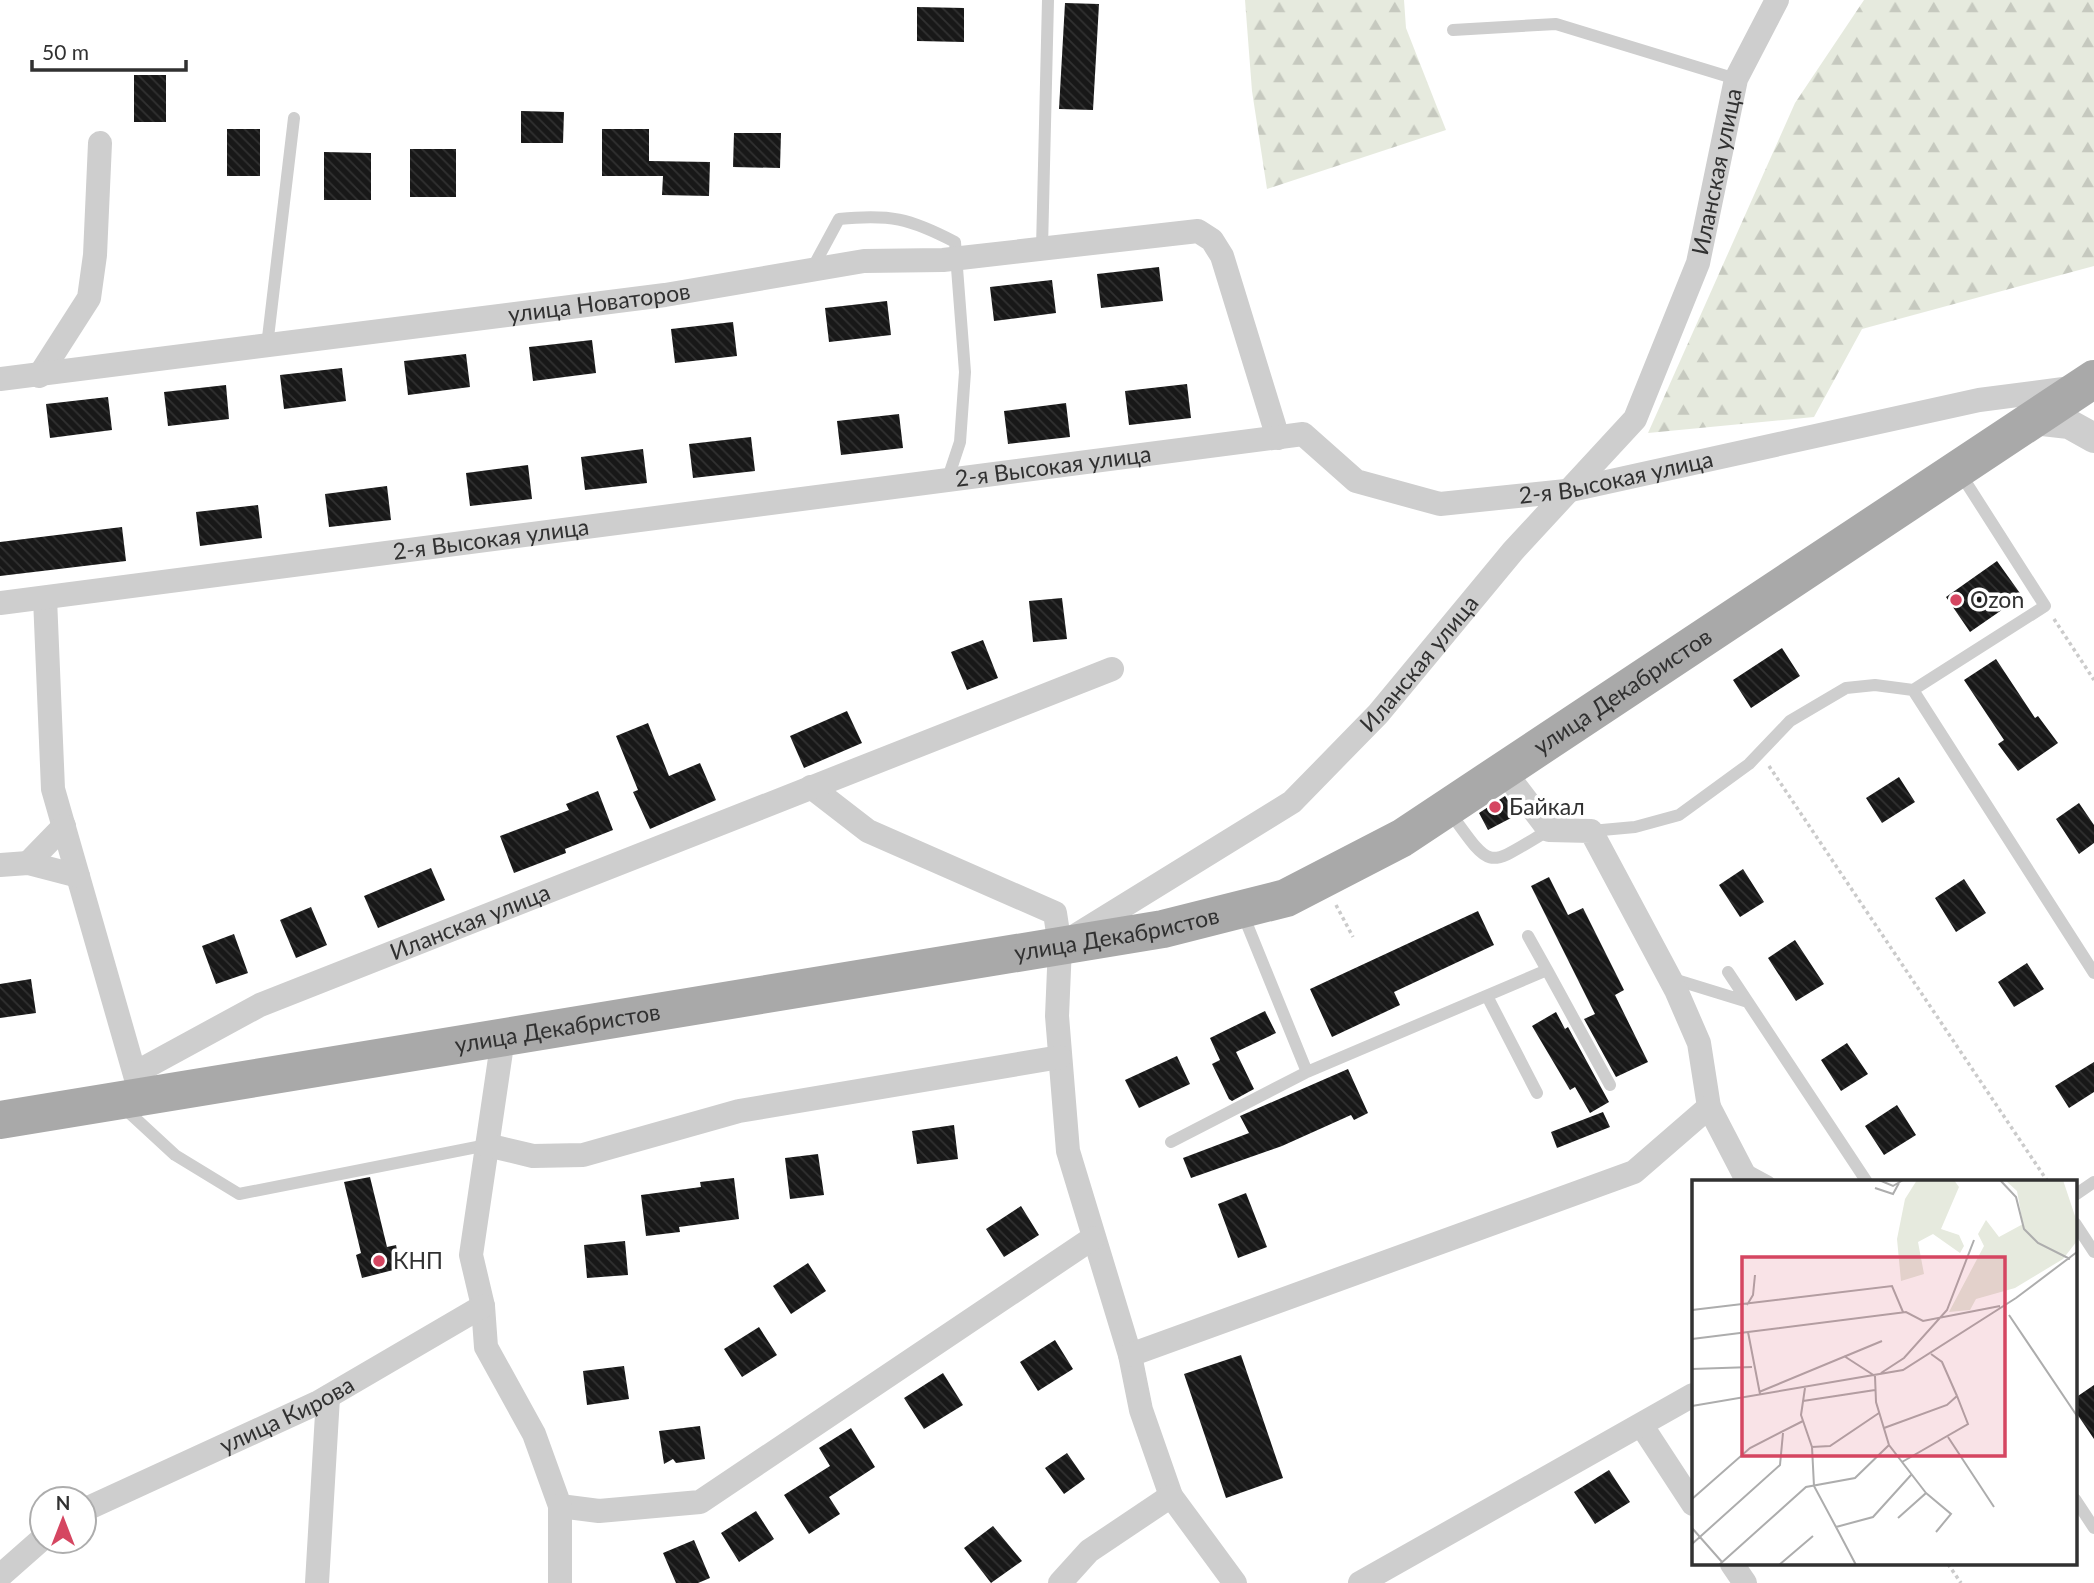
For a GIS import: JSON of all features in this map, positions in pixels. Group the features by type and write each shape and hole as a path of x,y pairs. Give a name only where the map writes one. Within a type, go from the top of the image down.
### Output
{"main road":[{"name":"улица Декабристов","path":"0,1120 131,1091 503,1038 1163,929 1286,898 1402,838 2088,383"}],"street":[{"name":"Иланская улица","path":"1059,946 1292,802 1378,714 1566,491 1635,419 1698,263 1736,79 1777,0"},
{"path":"39,376 89,298 95,255 100,143"},
{"name":"улица Новаторов","path":"0,379 665,295 864,261 954,259 1198,231 1212,240 1222,256 1278,438"},
{"name":"2-я Высокая улица","path":"0,603 1303,434 1356,481 1440,504 1566,491 1979,400 2088,383"},
{"path":"2033,420 2069,424 2094,438"},
{"path":"44,598 53,789 78,876 131,1091"},
{"name":"Иланская улица","path":"131,1091 260,1005 1112,668"},
{"path":"1504,771 1549,830 1591,831 1670,978 1699,1043 1709,1107 1743,1174"},
{"path":"811,787 868,831 1055,913 1059,946 1057,1016 1068,1151 1130,1355 1142,1410 1171,1496 1235,1583"},
{"path":"28,863 64,826"},
{"path":"0,865 28,863 78,876"},
{"path":"503,1038 471,1255 482,1307 486,1348 534,1434 559,1506 560,1583"},
{"path":"487,1145 533,1156 583,1155 739,1111 1060,1057"},
{"path":"1130,1355 1634,1172 1709,1107"},
{"path":"559,1506 599,1511 700,1502 1093,1238"},
{"name":"улица Кирова","path":"98,1504 328,1397 482,1307"},
{"path":"1360,1583 1692,1396"},
{"path":"317,1583 328,1397"},
{"path":"1642,1426 1692,1502"},
{"path":"1060,1583 1089,1550 1171,1496"},
{"path":"0,1576 28,1551"},
{"path":"1733,1566 1745,1583"}],"lane":[{"path":"1042,248 1048,0"},
{"path":"1453,30 1556,24 1736,79"},
{"path":"267,346 293,118"},
{"path":"812,269 839,219 882,215 927,228 955,242 954,259 965,372 960,442 947,481"},
{"path":"1591,831 1635,827 1679,815 1760,752 1790,722 1846,688 1875,685 1913,690 2045,606 1958,470"},
{"path":"1913,690 2094,973"},
{"path":"1447,808 1482,856 1490,859 1503,857 1549,830"},
{"path":"1241,909 1307,1072"},
{"path":"1528,936 1610,1085"},
{"path":"1171,1142 1307,1072 1547,970"},
{"path":"1728,972 1866,1180"},
{"path":"1670,978 1748,1002"},
{"path":"1488,996 1537,1093"},
{"path":"131,1091 175,1155 239,1194 487,1145"},
{"path":"1743,1174 1762,1180"},
{"path":"2076,1194 2094,1182"},
{"path":"2076,1225 2094,1252"},
{"path":"2076,1501 2094,1528"}],"path":[{"path":"2045,606 2094,680"},
{"path":"1760,752 2047,1180"},
{"path":"1949,1566 1961,1583"}],"green space":[{"path":"1245,0 1404,0 1406,28 1446,130 1267,189 1252,91"},
{"path":"1864,0 2094,0 2094,266 1862,329 1814,417 1648,433 1795,103"}],"building":[{"path":"1065,3 1099,4 1093,110 1059,109"},
{"path":"917,7 964,8 964,42 917,41"},
{"path":"134,75 166,75 166,122 134,122"},
{"path":"521,111 564,112 563,143 521,143"},
{"path":"227,129 260,129 260,176 227,176"},
{"path":"602,129 649,129 649,161 710,162 709,196 662,195 663,176 602,176"},
{"path":"734,133 781,133 780,168 733,167"},
{"path":"410,149 456,149 456,197 410,197"},
{"path":"324,152 371,153 371,200 324,200"},
{"path":"1159,267 1163,301 1101,308 1097,274"},
{"path":"1052,280 1056,313 994,321 990,287"},
{"path":"887,301 891,335 829,342 825,308"},
{"path":"733,322 737,356 675,363 671,329"},
{"path":"592,340 596,373 533,381 529,347"},
{"path":"466,354 470,387 408,395 404,361"},
{"path":"342,368 346,401 284,409 280,375"},
{"path":"1187,384 1191,418 1129,425 1125,391"},
{"path":"226,385 229,419 168,426 164,392"},
{"path":"108,397 112,430 50,438 46,404"},
{"path":"1066,403 1070,437 1008,444 1004,411"},
{"path":"899,414 903,448 841,455 837,421"},
{"path":"751,437 755,471 693,478 689,444"},
{"path":"643,449 647,483 585,490 581,457"},
{"path":"528,465 532,499 470,506 466,473"},
{"path":"387,486 391,520 329,527 325,494"},
{"path":"258,505 262,538 200,546 196,512"},
{"path":"122,527 126,561 0,576 0,542"},
{"path":"1997,561 2022,596 1970,632 1946,597"},
{"path":"1062,598 1067,639 1033,642 1029,601"},
{"path":"983,640 998,678 967,690 951,652"},
{"path":"1782,648 1800,676 1751,708 1733,680"},
{"path":"1996,659 2035,718 2038,716 2058,743 2018,771 1998,744 2004,740 1964,680"},
{"path":"847,711 862,743 804,768 790,736"},
{"path":"648,723 669,776 700,763 716,800 650,829 633,792 638,790 616,736"},
{"path":"1899,777 1915,802 1882,823 1866,798"},
{"path":"598,791 613,830 565,849 566,853 514,873 500,836 569,810 566,804"},
{"name":"Байкал","path":"1505,796 1515,811 1509,814 1511,818 1488,830 1479,813"},
{"path":"2079,803 2094,825 2094,843 2079,854 2056,819"},
{"path":"431,868 445,900 378,928 364,896"},
{"path":"1743,869 1764,902 1740,917 1719,885"},
{"path":"1549,877 1568,915 1583,908 1624,990 1615,995 1648,1062 1616,1077 1584,1019 1595,1014 1531,886"},
{"path":"1964,879 1986,913 1956,932 1935,898"},
{"path":"311,907 327,945 296,958 280,920"},
{"path":"1478,911 1494,945 1394,992 1400,1005 1332,1037 1310,989"},
{"path":"234,934 248,973 216,984 202,946"},
{"path":"1795,940 1824,984 1796,1001 1768,958"},
{"path":"2027,963 2044,989 2014,1007 1998,982"},
{"path":"31,979 36,1013 0,1018 0,984"},
{"path":"1265,1011 1276,1033 1236,1052 1254,1089 1232,1101 1212,1064 1220,1060 1210,1038"},
{"path":"1556,1012 1565,1029 1568,1027 1609,1102 1590,1113 1575,1087 1570,1090 1532,1026"},
{"path":"1847,1043 1868,1074 1841,1091 1821,1060"},
{"path":"1177,1056 1190,1084 1139,1108 1125,1080"},
{"path":"2094,1062 2094,1092 2069,1108 2055,1086"},
{"path":"1348,1069 1368,1113 1354,1120 1351,1115 1282,1146 1191,1178 1183,1158 1249,1133 1240,1116"},
{"path":"1897,1105 1916,1135 1884,1155 1865,1126"},
{"path":"1603,1112 1610,1127 1557,1148 1551,1132"},
{"path":"954,1125 958,1159 917,1164 912,1131"},
{"path":"818,1154 824,1195 790,1199 785,1158"},
{"path":"370,1177 387,1247 396,1245 401,1268 362,1278 356,1255 361,1253 344,1182"},
{"path":"734,1178 739,1219 679,1227 680,1232 646,1236 641,1195 701,1187 700,1182"},
{"path":"1246,1193 1267,1247 1238,1258 1218,1204"},
{"path":"1021,1206 1039,1235 1004,1257 986,1229"},
{"path":"625,1241 628,1275 587,1278 584,1245"},
{"path":"808,1263 826,1291 791,1314 773,1286"},
{"path":"759,1327 777,1355 742,1377 724,1349"},
{"path":"1055,1340 1073,1369 1038,1391 1020,1362"},
{"path":"1241,1355 1283,1478 1226,1498 1184,1374"},
{"path":"624,1366 629,1399 587,1405 583,1371"},
{"path":"943,1373 963,1405 924,1429 904,1398"},
{"path":"2094,1385 2094,1439 2076,1412 2076,1397"},
{"path":"700,1426 705,1459 676,1463 673,1459 664,1464 659,1431"},
{"path":"851,1428 875,1467 829,1497 840,1514 809,1534 784,1495 830,1466 819,1448"},
{"path":"1067,1453 1085,1479 1064,1494 1045,1468"},
{"path":"1609,1470 1630,1502 1595,1524 1574,1492"},
{"path":"756,1511 774,1539 739,1562 721,1533"},
{"path":"993,1526 1022,1561 991,1583 964,1548"},
{"path":"694,1540 710,1578 698,1583 676,1583 663,1553"}],"place":[{"name":"Ozon","path":"1956,600"},
{"name":"Байкал","path":"1495,807"},
{"name":"КНП","path":"379,1261"}]}
